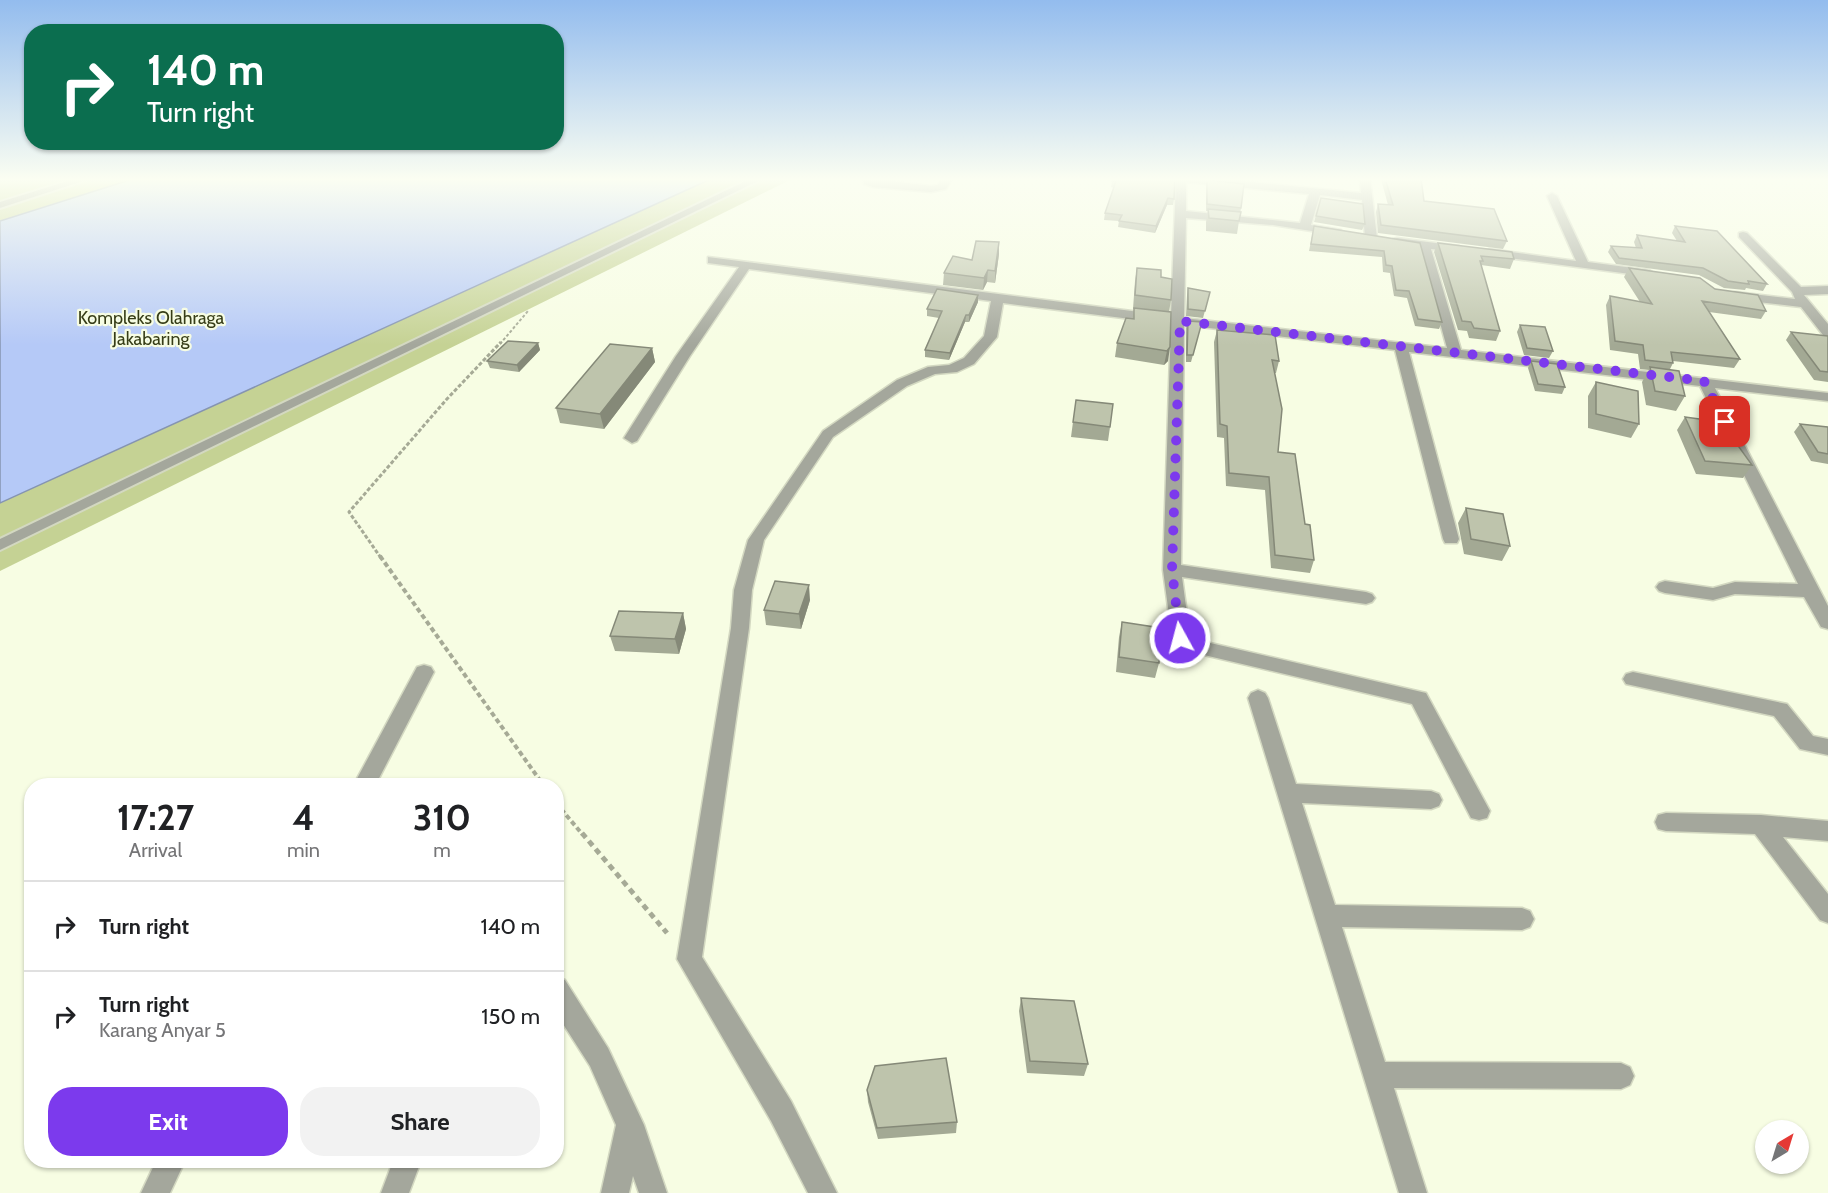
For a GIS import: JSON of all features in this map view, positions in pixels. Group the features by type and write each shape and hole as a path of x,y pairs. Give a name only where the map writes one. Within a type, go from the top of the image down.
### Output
{"street":[{"path":"1181,234 1172,570 1180,638 1187,644 1419,698 1479,811"},
{"path":"1345,234 1664,276"},
{"path":"1569,234 1584,266"},
{"path":"1743,235 1798,291 1798,297 1828,332"},
{"path":"1424,245 1455,352"},
{"path":"712,260 998,299 1828,397"},
{"path":"632,438 683,356 746,265"},
{"path":"1798,291 1828,290"},
{"path":"1722,294 1804,304"},
{"path":"823,1193 781,1111 688,959 740,628 743,590 756,540 828,434 902,383 933,370 952,369 969,361 990,337 998,299"},
{"path":"1401,348 1451,539"},
{"path":"1704,381 1810,591 1828,622"},
{"path":"1172,570 1366,598"},
{"path":"1665,587 1713,594 1735,588 1810,591"},
{"path":"368,778 424,672"},
{"path":"1633,678 1780,710 1807,743 1828,747"},
{"path":"1258,698 1413,1193"},
{"path":"1288,793 1431,800"},
{"path":"1666,822 1761,825 1828,831"},
{"path":"1761,825 1828,912"},
{"path":"1326,916 1522,919"},
{"path":"564,1002 599,1057 630,1125 653,1193"},
{"path":"1376,1075 1621,1076"},
{"path":"615,1193 630,1125"},
{"path":"155,1193 168,1168"},
{"path":"395,1193 404,1168"}],"lane":[{"path":"0,545 644,234"}],"path":[{"path":"531,305 504,340 446,400 349,512 538,778"},
{"path":"564,812 688,959"}],"green space":[{"name":"Kompleks Olahraga Jakabaring","path":"0,234 682,234 0,571"}],"water":[{"path":"0,234 591,234 0,503"}],"building":[{"path":"1313,234 1362,234 1420,243 1442,322 1418,319 1409,291 1396,290 1392,266 1386,265 1384,251 1311,244"},
{"path":"1449,234 1504,234 1507,241"},
{"path":"1680,234 1720,234 1767,284 1728,281 1703,268 1619,258 1611,246 1642,248 1637,235 1685,242"},
{"path":"976,241 999,242 995,271 988,270 984,278 944,273 953,256 972,260"},
{"path":"1438,243 1512,252 1514,259 1481,256 1483,261 1480,261 1500,331 1474,328 1471,322 1462,321"},
{"path":"1137,268 1161,270 1161,277 1172,279 1171,300 1135,295"},
{"path":"1629,268 1700,278 1715,289 1758,295 1766,311 1702,301 1740,359 1671,352 1673,363 1645,360 1643,345 1615,341 1610,296 1652,304"},
{"path":"1188,288 1210,292 1205,311 1188,309"},
{"path":"937,289 978,295 969,315 966,315 950,353 925,350 942,311 927,309"},
{"path":"1134,308 1171,312 1170,347 1167,351 1117,343 1126,318 1134,319"},
{"path":"1188,321 1202,322 1193,355 1187,355"},
{"path":"1520,325 1545,327 1553,351 1527,348"},
{"path":"1217,330 1275,335 1279,361 1272,360 1282,409 1278,452 1295,454 1305,524 1310,525 1314,560 1275,555 1269,477 1229,473 1227,426 1220,424"},
{"path":"1791,332 1828,336 1828,372 1820,371"},
{"path":"508,341 538,343 517,365 487,361"},
{"path":"610,344 652,348 600,414 556,408"},
{"path":"1531,361 1557,364 1565,387 1538,384"},
{"path":"1650,367 1679,371 1685,396 1655,391"},
{"path":"1596,382 1638,391 1639,424 1596,414"},
{"path":"1076,400 1113,404 1110,427 1073,422"},
{"path":"1685,417 1721,422 1752,465 1705,461"},
{"path":"1800,424 1828,427 1828,454 1818,452"},
{"path":"1466,508 1503,514 1510,546 1471,539"},
{"path":"775,581 809,585 799,614 764,610"},
{"path":"619,611 683,613 675,639 610,636"},
{"path":"1122,622 1161,628 1159,663 1119,657"},
{"path":"1021,998 1074,1001 1088,1064 1030,1061"},
{"path":"946,1058 957,1122 877,1128 867,1090 875,1066"}],"route":[{"path":"1180,638 1172,570 1180,321 1704,381 1725,422"}]}
